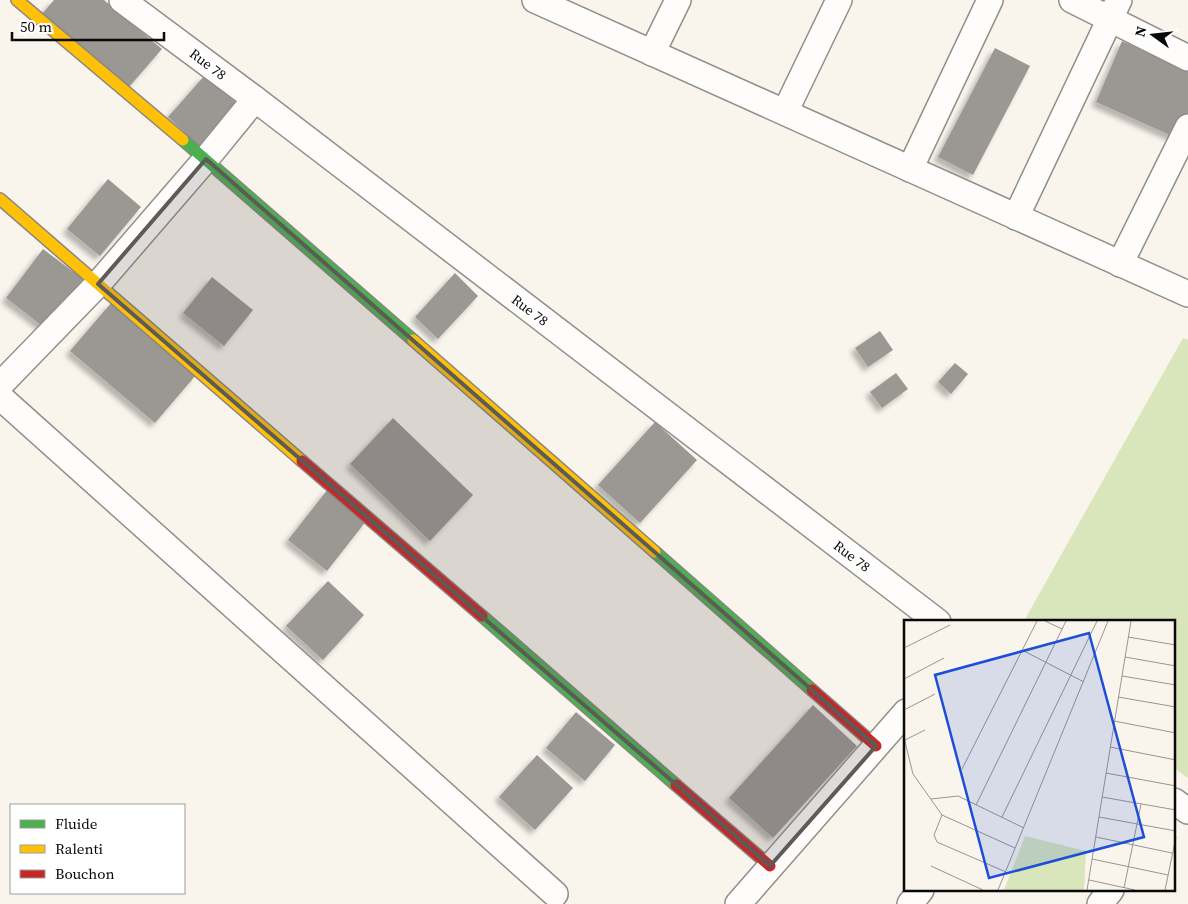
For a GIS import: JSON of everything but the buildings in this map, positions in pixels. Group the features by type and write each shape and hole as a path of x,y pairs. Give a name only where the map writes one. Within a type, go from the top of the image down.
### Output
{"street":[{"path":"17,0 206,159 876,746"},
{"name":"Rue 78","path":"122,0 935,620"},
{"path":"535,0 1188,294"},
{"path":"652,53 678,0"},
{"path":"785,112 839,0"},
{"path":"910,169 990,0"},
{"path":"1072,0 1115,9 1188,58"},
{"path":"1016,217 1115,9"},
{"path":"0,385 98,284 255,100"},
{"path":"1120,264 1188,127"},
{"path":"0,199 770,866"},
{"path":"0,397 555,894"},
{"path":"738,904 904,714"},
{"path":"910,904 919,892"},
{"path":"1100,904 1109,892"}],"highlighted area":[{"path":"206,159 876,746 770,866 98,284"}],"green space":[{"path":"1183,338 1188,340 1188,778 1176,769 1176,620 1025,620"}],"traffic: fast":[{"path":"183,140 413,340"},
{"path":"655,552 812,690"},
{"path":"482,616 676,785"}],"traffic: slow":[{"path":"17,0 183,140"},
{"path":"0,199 302,461"},
{"path":"413,340 655,552"}],"traffic: jam":[{"path":"302,461 482,616"},
{"path":"812,690 876,746"},
{"path":"676,785 770,866"}]}
